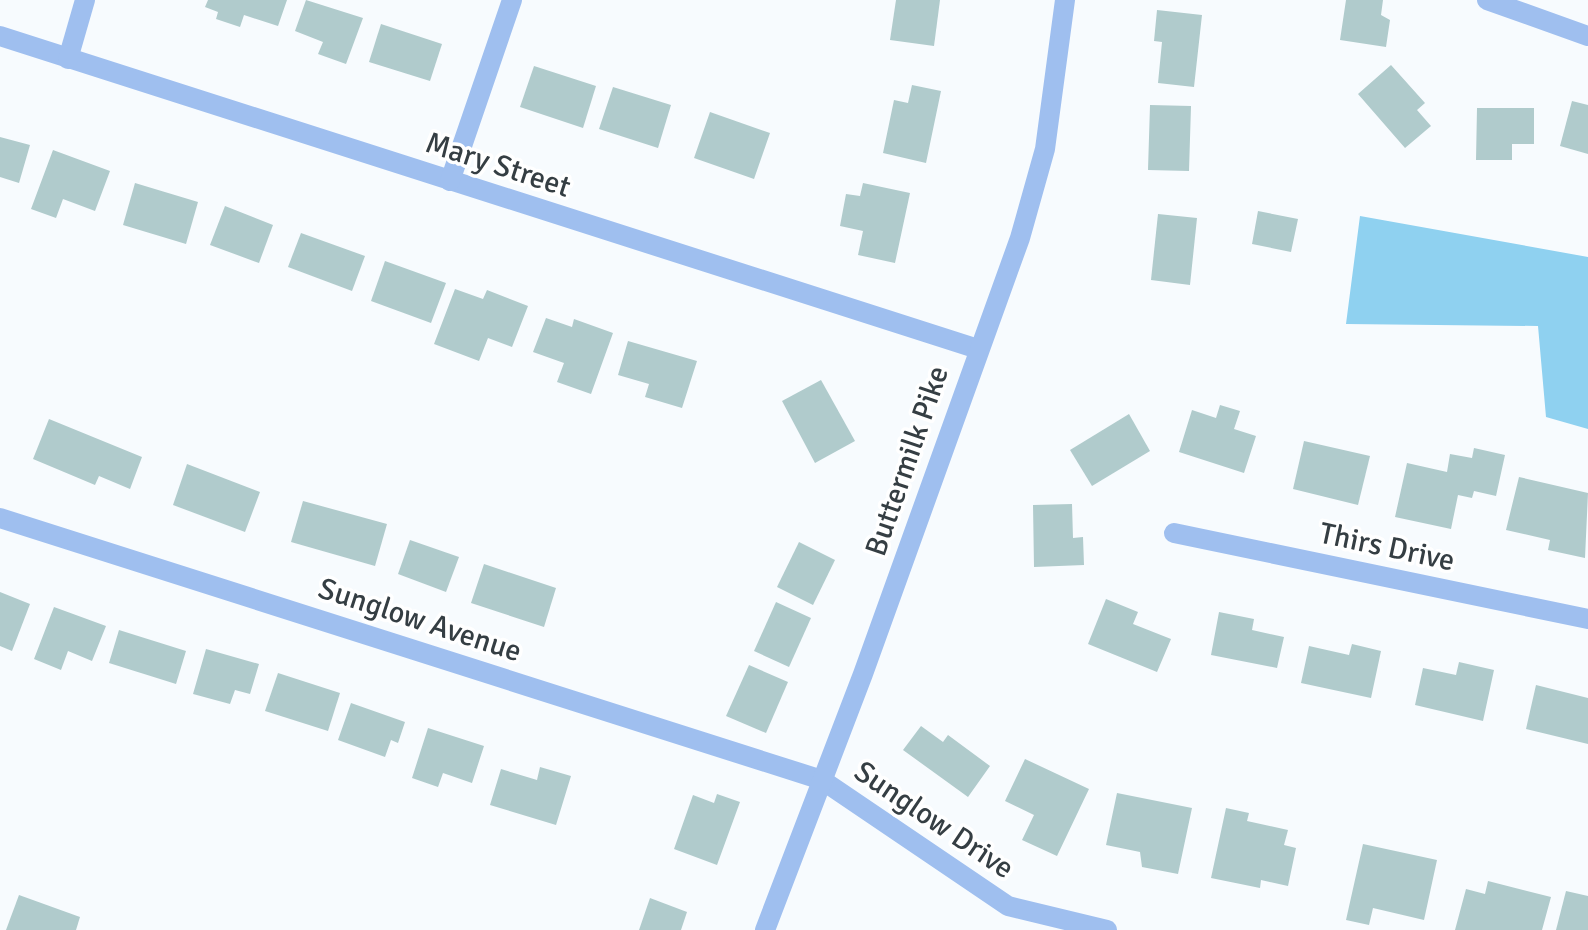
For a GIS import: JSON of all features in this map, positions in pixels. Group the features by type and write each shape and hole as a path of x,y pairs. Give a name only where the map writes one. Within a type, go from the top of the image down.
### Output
{"street":[{"path":"68,59 85,0"},
{"path":"450,181 512,0"},
{"name":"Buttermilk Pike","path":"765,930 1020,238 1045,149 1065,0"},
{"path":"1487,0 1588,36"},
{"name":"Mary Street","path":"0,36 978,349"},
{"name":"Sunglow Avenue","path":"0,518 822,780"},
{"name":"Thirs Drive","path":"1174,533 1588,619"},
{"name":"Sunglow Drive","path":"822,780 1008,906 1107,930"}],"shaded area":[{"path":"1360,216 1588,257 1588,429 1546,417 1538,326 1346,324"}],"building":[{"path":"208,0 287,0 278,26 244,15 240,27 216,19 218,12 205,7"},
{"path":"306,0 363,18 346,64 318,54 323,42 295,31"},
{"path":"896,0 940,0 934,46 890,40"},
{"path":"1346,0 1383,0 1381,15 1390,20 1386,47 1340,40"},
{"path":"1157,10 1202,15 1194,87 1158,83 1162,42 1154,41"},
{"path":"381,24 442,44 430,81 369,62"},
{"path":"1391,65 1425,103 1417,110 1431,126 1405,148 1358,94"},
{"path":"534,66 596,86 583,128 520,107"},
{"path":"912,85 941,91 926,163 883,153 894,100 908,103"},
{"path":"613,87 671,105 658,148 599,129"},
{"path":"1572,101 1588,105 1588,154 1560,146"},
{"path":"1150,105 1191,106 1189,171 1148,170"},
{"path":"1477,108 1534,108 1534,144 1512,144 1512,160 1476,160"},
{"path":"710,112 770,133 754,179 694,158"},
{"path":"0,137 30,145 19,183 0,177"},
{"path":"53,150 110,171 95,211 63,199 56,218 31,209"},
{"path":"135,183 198,202 186,244 123,225"},
{"path":"863,183 910,193 895,263 858,255 863,231 840,226 846,194 860,196"},
{"path":"225,206 273,225 259,263 210,245"},
{"path":"1258,211 1298,219 1291,252 1252,244"},
{"path":"1158,214 1197,218 1190,285 1151,280"},
{"path":"301,233 365,256 352,291 288,267"},
{"path":"385,261 446,283 431,323 371,301"},
{"path":"455,289 483,299 487,290 528,306 512,347 488,338 479,361 434,344"},
{"path":"546,318 572,327 574,319 613,333 591,394 557,382 564,363 533,352"},
{"path":"628,341 697,361 682,408 645,397 649,384 618,375"},
{"path":"821,380 855,441 815,463 782,401"},
{"path":"1220,405 1240,411 1234,429 1256,436 1244,473 1179,452 1192,410 1216,418"},
{"path":"1129,414 1150,451 1092,486 1070,450"},
{"path":"49,419 142,457 130,489 99,476 95,485 33,459"},
{"path":"1304,441 1370,456 1358,505 1293,489"},
{"path":"1474,448 1505,455 1496,496 1474,491 1472,498 1458,495 1451,529 1395,517 1407,463 1447,472 1450,454 1472,458"},
{"path":"187,464 260,492 245,532 173,505"},
{"path":"1519,477 1588,493 1585,558 1548,550 1550,540 1506,530"},
{"path":"303,501 387,524 375,566 291,542"},
{"path":"1072,504 1073,538 1083,537 1084,565 1034,567 1033,505"},
{"path":"410,540 459,557 446,592 398,574"},
{"path":"799,542 835,560 813,605 777,587"},
{"path":"484,564 556,588 544,627 471,603"},
{"path":"0,592 30,604 12,651 0,646"},
{"path":"1106,599 1138,612 1133,624 1171,639 1157,672 1088,644"},
{"path":"776,602 811,618 789,667 754,651"},
{"path":"54,607 106,626 92,661 68,651 61,670 34,659"},
{"path":"1219,612 1254,619 1252,630 1284,637 1277,668 1211,655"},
{"path":"119,630 186,651 176,684 109,663"},
{"path":"1352,644 1381,651 1371,698 1301,683 1309,646 1349,655"},
{"path":"206,649 259,664 250,694 235,690 230,704 193,694"},
{"path":"1459,662 1494,670 1483,721 1415,705 1423,668 1456,675"},
{"path":"749,665 788,682 766,733 726,716"},
{"path":"278,673 340,693 328,731 265,711"},
{"path":"1536,685 1588,698 1588,744 1526,729"},
{"path":"351,703 405,722 398,743 391,740 385,757 338,740"},
{"path":"921,726 943,742 948,735 990,766 968,797 903,750"},
{"path":"428,728 484,746 472,783 443,773 438,787 412,778"},
{"path":"1025,759 1089,789 1057,856 1022,840 1034,815 1005,801"},
{"path":"540,767 571,776 556,825 490,805 501,769 537,780"},
{"path":"1117,793 1192,808 1178,874 1142,867 1140,852 1106,845"},
{"path":"717,794 740,802 717,865 674,849 693,795 714,803"},
{"path":"1226,808 1249,813 1247,821 1288,830 1284,845 1296,848 1288,886 1261,880 1260,888 1211,878"},
{"path":"1363,844 1437,860 1424,920 1373,908 1369,925 1346,920"},
{"path":"1488,881 1551,897 1542,930 1455,930 1466,889 1485,894"},
{"path":"1566,891 1588,896 1588,930 1556,930"},
{"path":"19,895 80,917 76,930 6,930"},
{"path":"650,898 687,912 681,930 639,930"}]}
